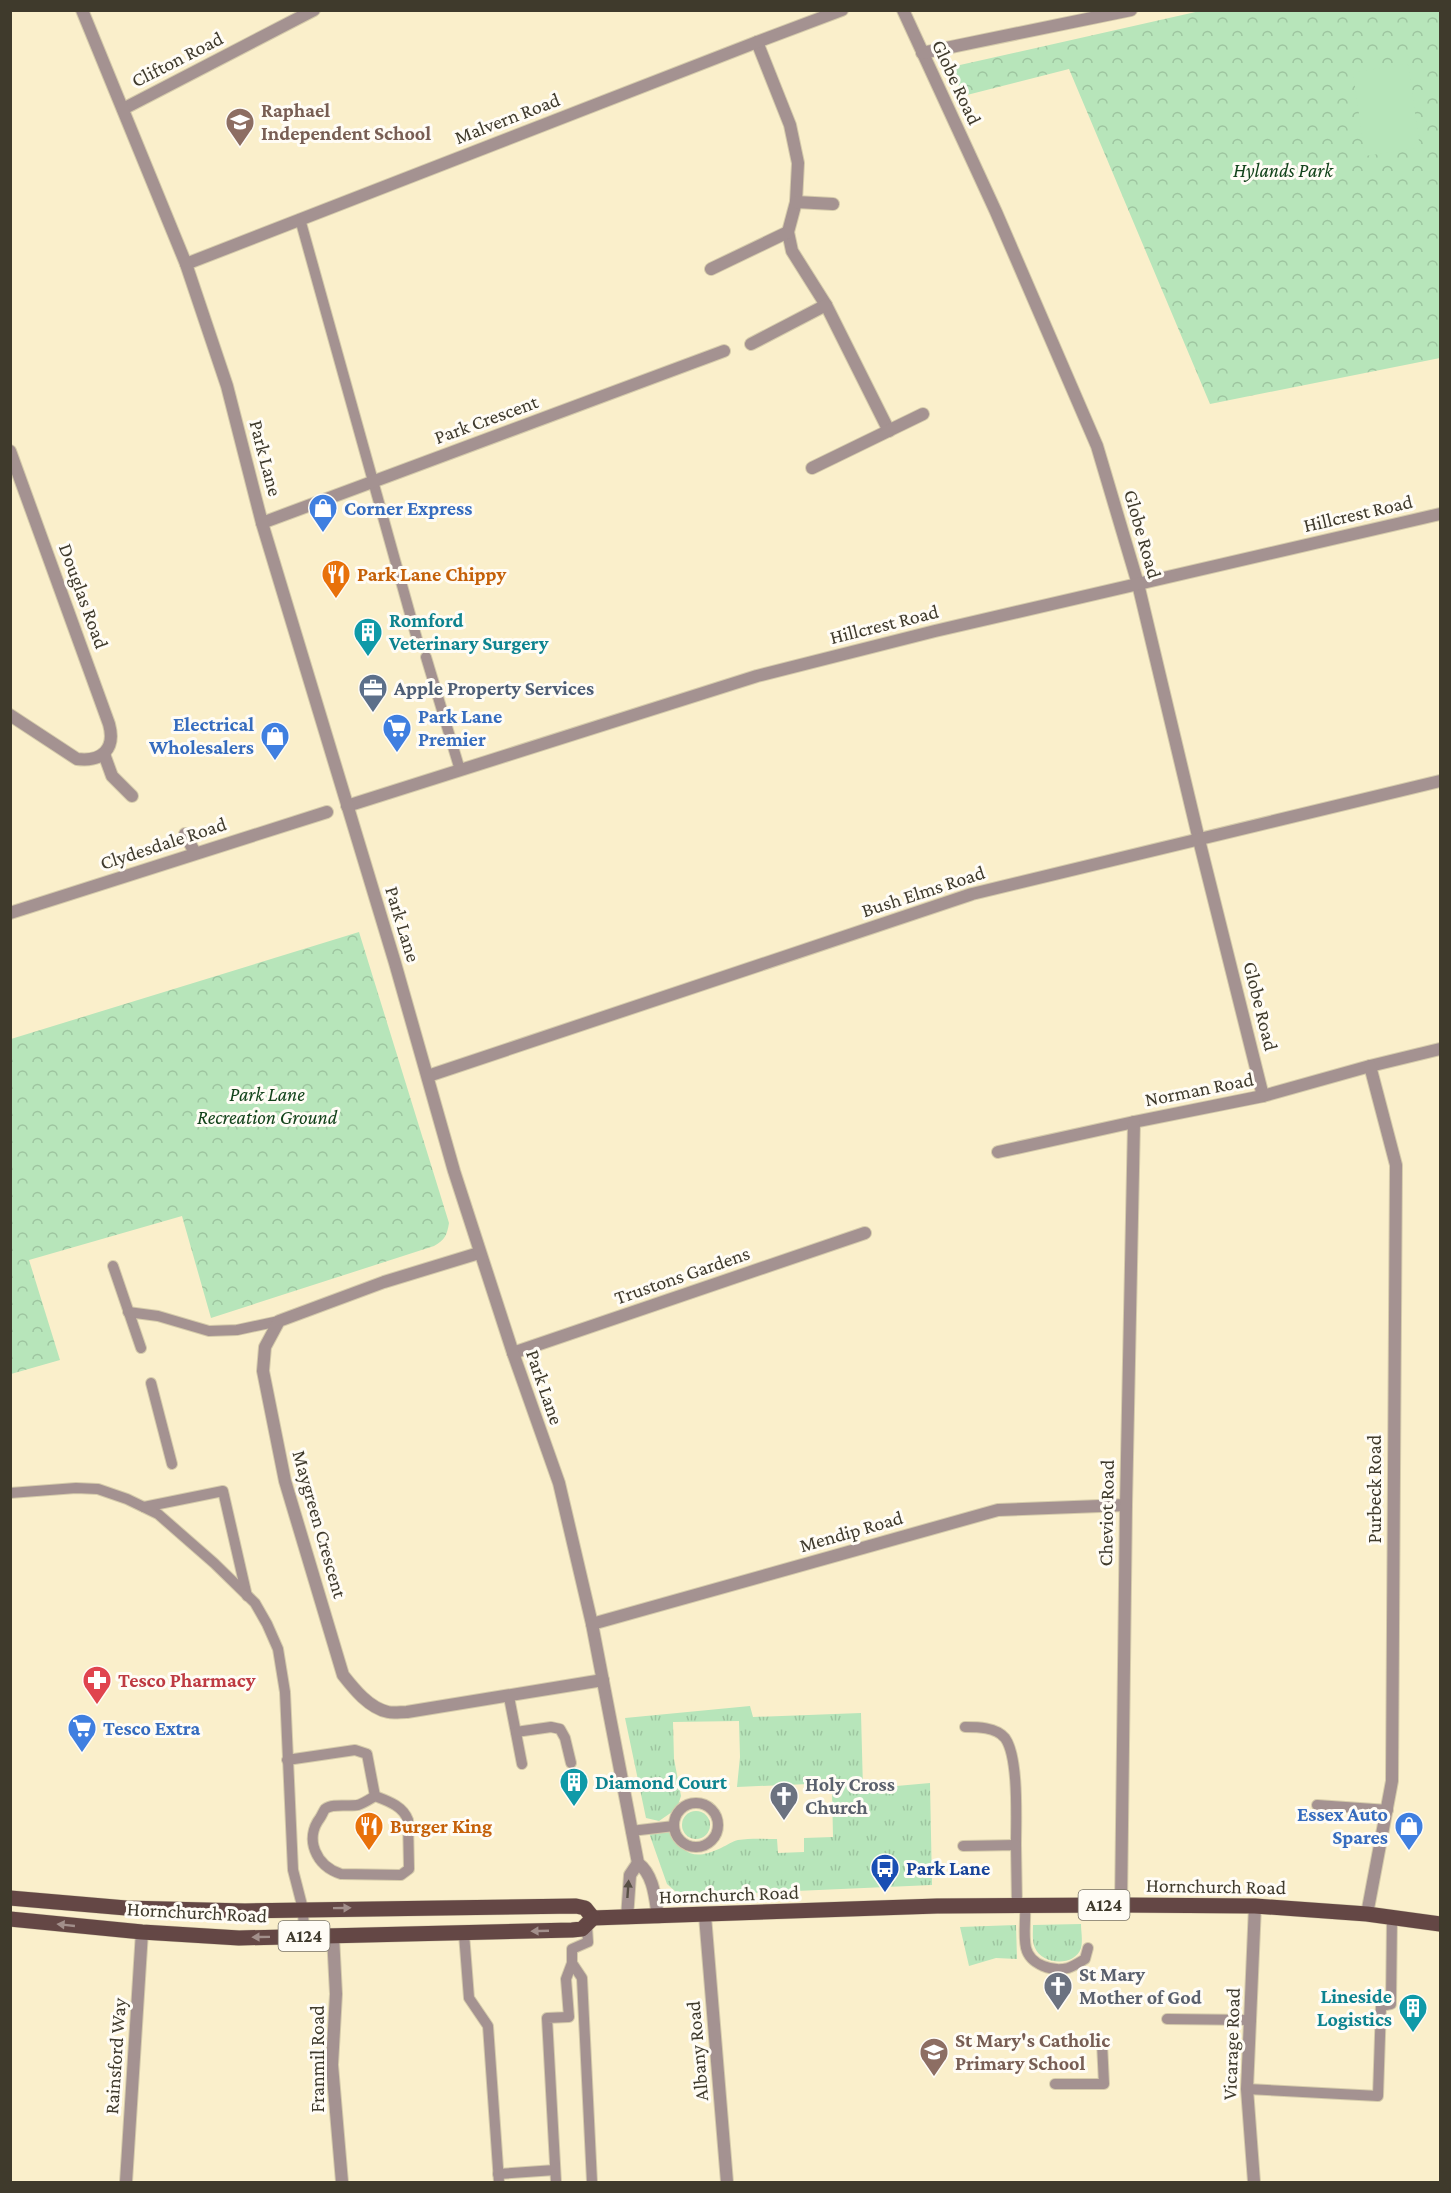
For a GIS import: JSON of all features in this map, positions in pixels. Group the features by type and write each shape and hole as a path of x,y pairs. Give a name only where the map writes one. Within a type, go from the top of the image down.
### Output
{"main road":[{"name":"Hornchurch Road","path":"10,1898 138,1908 245,1911 576,1906 585,1908 590,1923"},
{"name":"Hornchurch Road","path":"10,1919 142,1932 239,1938 572,1930 582,1929 590,1923 627,1918 937,1906 1255,1906 1367,1914 1440,1924"}],"street":[{"name":"Park Lane","path":"82,10 186,264 227,386 262,523 479,1252 559,1483 592,1624 638,1863 646,1869 650,1877 658,1917"},
{"name":"Clifton Road","path":"123,109 314,10"},
{"name":"Malvern Road","path":"186,264 843,10"},
{"name":"Globe Road","path":"903,10 996,212 1097,446 1138,584 1263,1096"},
{"path":"922,53 1131,10"},
{"path":"757,42 790,125 798,163 796,202 788,232 792,251 825,305 889,431"},
{"path":"796,202 833,204"},
{"path":"711,269 788,232"},
{"path":"751,344 825,305"},
{"name":"Park Crescent","path":"262,523 724,351"},
{"path":"812,468 923,414"},
{"name":"Douglas Road","path":"10,451 112,733 111,743 104,754"},
{"name":"Hillcrest Road","path":"346,806 757,676 1440,514"},
{"path":"10,715 77,759 88,760 104,754 112,776 132,796"},
{"name":"Bush Elms Road","path":"428,1076 972,894 1440,781"},
{"name":"Clydesdale Road","path":"10,913 327,812"},
{"path":"185,834 195,853"},
{"name":"Norman Road","path":"998,1152 1263,1096 1440,1049"},
{"name":"Purbeck Road","path":"1367,1914 1392,1781 1396,1165 1370,1066"},
{"name":"Cheviot Road","path":"1121,1905 1134,1122"},
{"name":"Trustons Gardens","path":"513,1353 865,1233"},
{"path":"279,1322 384,1282 479,1252"},
{"name":"Maygreen Crescent","path":"279,1322 264,1347 263,1371 285,1481 343,1675 359,1694 388,1712 407,1712 603,1680"},
{"name":"Mendip Road","path":"592,1624 998,1510 1126,1504"},
{"path":"627,1918 628,1883 638,1863"},
{"name":"Vicarage Road","path":"1254,2182 1247,2089 1255,1906"},
{"name":"Albany Road","path":"705,1916 727,2182"},
{"name":"Rainsford Way","path":"126,2182 142,1932"},
{"name":"Franmil Road","path":"333,1936 336,1994 332,2065 342,2182"}],"lane":[{"path":"300,219 417,639"},
{"path":"426,657 460,770"},
{"path":"113,1266 141,1348"},
{"path":"128,1312 158,1316 209,1331 237,1330 279,1322"},
{"path":"151,1383 172,1464"},
{"path":"10,1493 76,1488 98,1489 127,1498 166,1521 255,1603 278,1649 285,1692 293,1870 303,1909 304,1936"},
{"path":"144,1508 223,1491 248,1596"},
{"path":"509,1696 522,1764"},
{"path":"516,1732 551,1727 560,1729 565,1738 571,1763"},
{"path":"965,1727 989,1729 1004,1736 1012,1760 1021,1906 1026,1947 1030,1958 1038,1964 1054,1969 1069,1968 1085,1959 1088,1948"},
{"path":"287,1760 355,1750 364,1752 367,1754 375,1796"},
{"path":"375,1796 395,1805 406,1814 409,1869 401,1875 341,1874 332,1871 322,1864 313,1843 316,1822 325,1809 358,1805 375,1796"},
{"path":"697,1803 715,1814 718,1828 706,1845 691,1847 679,1839 674,1826 678,1812 684,1807 697,1803"},
{"path":"1317,1805 1388,1810"},
{"path":"631,1831 674,1826"},
{"path":"963,1846 1016,1845"},
{"path":"1247,2089 1378,2096 1381,2006 1391,2004 1392,1917"},
{"path":"556,2182 547,2018 569,2017 566,1979 572,1963 572,1949 588,1942 590,1923"},
{"path":"464,1934 469,1998 488,2026 499,2178 555,2170"},
{"path":"572,1963 582,1978 592,2182"},
{"path":"1167,2019 1251,2020"},
{"path":"1055,2084 1104,2084 1102,2043"}],"green space":[{"name":"Hylands Park","path":"1200,11 1440,11 1440,358 1210,404 1069,69 963,96 951,67"},
{"path":"1408,64 1420,148 1365,156 1353,72"},
{"name":"Park Lane Recreation Ground","path":"359,932 449,1223 443,1239 434,1246 211,1318 182,1216 29,1260 60,1360 11,1374 11,1039"},
{"path":"750,1706 753,1717 861,1713 863,1789 930,1783 932,1885 686,1896 676,1892 667,1884 649,1833 670,1832 686,1851 697,1855 712,1852 736,1841 753,1839 777,1839 778,1853 804,1852 804,1838 833,1837 832,1790 828,1790 828,1786 832,1786 832,1783 737,1787 740,1757 739,1721 673,1722 674,1759 681,1796 672,1812 659,1821 646,1818 625,1718"},
{"path":"696,1811 706,1815 710,1825 706,1835 696,1839 686,1835 682,1825 686,1815"},
{"path":"1081,1924 1081,1948 1072,1958 1058,1962 1044,1958 1035,1948 1033,1925"},
{"path":"1016,1925 1017,1959 996,1958 969,1966 960,1927"}],"place":[{"name":"Raphael Independent School","path":"240,148"},
{"name":"Corner Express","path":"323,534"},
{"name":"Park Lane Chippy","path":"336,600"},
{"name":"Romford Veterinary Surgery","path":"368,658"},
{"name":"Apple Property Services","path":"373,714"},
{"name":"Park Lane Premier","path":"397,754"},
{"name":"Electrical Wholesalers","path":"275,762"},
{"name":"Tesco Pharmacy","path":"97,1706"},
{"name":"Tesco Extra","path":"82,1754"},
{"name":"Diamond Court","path":"574,1808"},
{"name":"Holy Cross Church","path":"784,1822"},
{"name":"Burger King","path":"369,1852"},
{"name":"Essex Auto Spares","path":"1409,1852"},
{"name":"Park Lane","path":"885,1894"},
{"name":"St Mary Mother of God","path":"1058,2012"},
{"name":"Lineside Logistics","path":"1413,2034"},
{"name":"St Mary's Catholic Primary School","path":"934,2078"}]}
